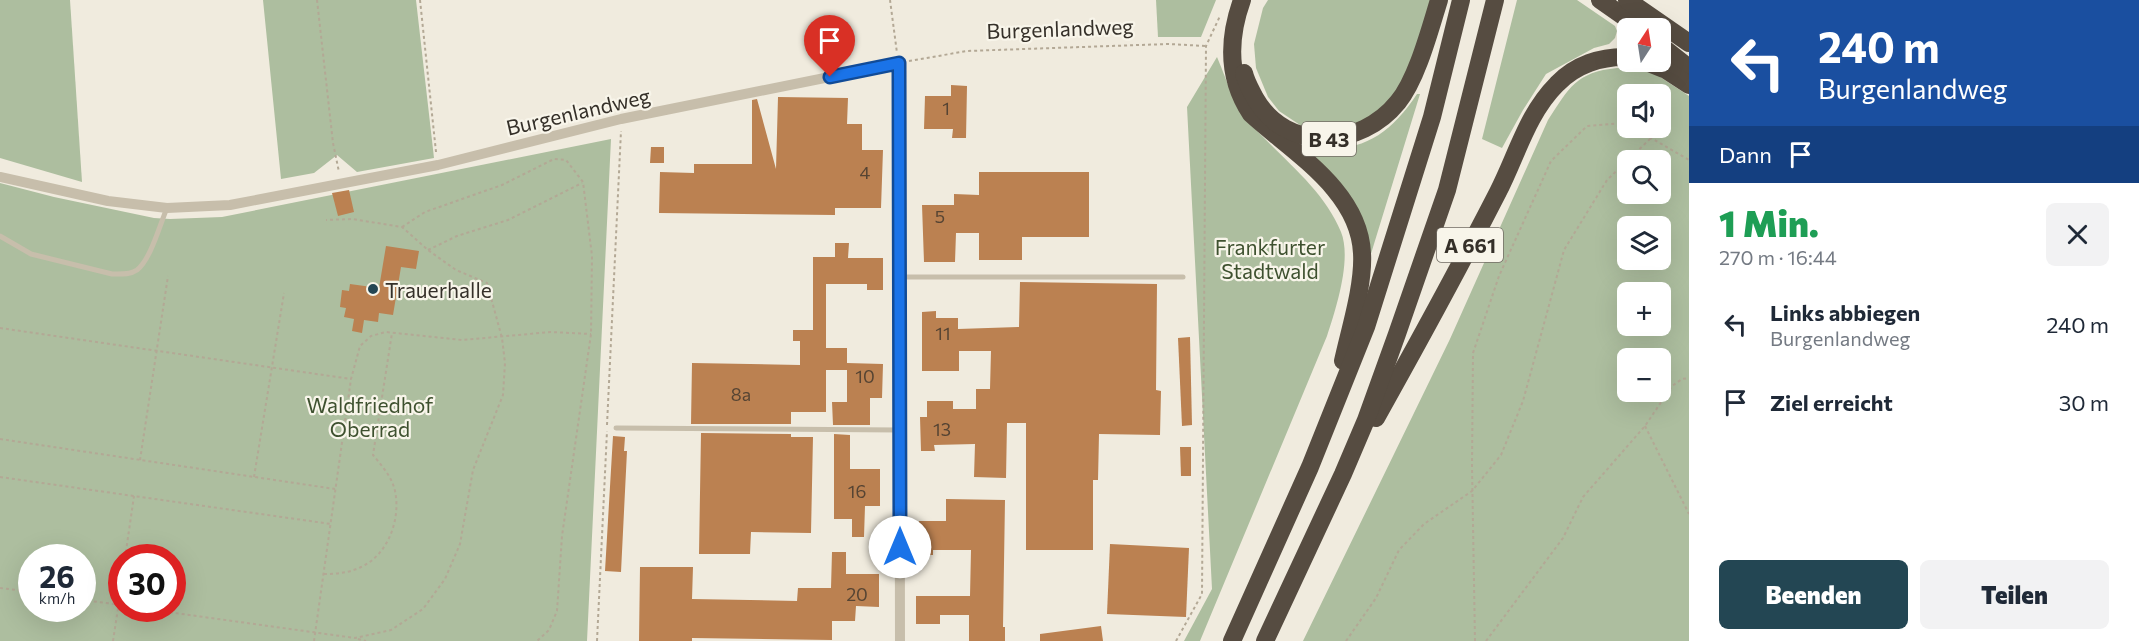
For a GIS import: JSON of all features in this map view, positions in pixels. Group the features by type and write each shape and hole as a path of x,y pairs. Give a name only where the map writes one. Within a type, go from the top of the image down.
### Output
{"highway":[{"path":"1242,0 1233,33 1232,56 1234,75 1242,101 1251,114 1331,186 1351,215 1361,242 1363,254 1359,290 1334,409"},
{"name":"B 43","path":"1252,0 1244,24 1240,48 1248,85 1257,102 1274,120 1298,133 1328,139 1351,135 1367,129 1379,121 1399,101 1413,75 1439,0"},
{"path":"1232,641 1310,467 1366,327 1412,183 1444,72 1461,0"},
{"name":"A 661","path":"1265,641 1343,474 1366,420 1397,334 1443,201 1496,0"},
{"path":"1600,0 1626,18"},
{"path":"1627,0 1689,43"},
{"path":"1671,54 1689,68"},
{"name":"A 661","path":"1343,474 1431,320 1500,189 1522,137 1541,103 1556,84 1581,66 1617,57"},
{"path":"1669,72 1689,85"}],"street":[{"name":"Burgenlandweg","path":"0,177 108,201 167,208 230,205 438,165 621,119 899,63"},
{"path":"899,63 900,641"}],"lane":[{"path":"0,236 31,254 112,274 125,274 136,271 146,258 167,208"},
{"path":"899,277 1183,278"},
{"path":"616,428 899,430"}],"path":[{"path":"317,0 333,143 341,184"},
{"path":"420,0 438,165"},
{"path":"890,0 899,63"},
{"path":"1176,641 1202,594 1206,46 1223,9"},
{"name":"Burgenlandweg","path":"899,63 967,51 1168,44 1206,46"},
{"path":"597,641 621,119"},
{"path":"1475,641 1472,491 1473,353 1499,276 1551,161 1587,126 1617,125"},
{"path":"1346,641 1376,598 1399,550 1424,524 1472,491 1501,455 1523,401 1564,250 1607,180 1651,138 1689,160"},
{"path":"402,226 425,212 502,185 554,159 566,160 583,182 592,256 591,334 562,536 557,611 549,630 537,641"},
{"path":"428,250 457,236 508,220 583,182"},
{"path":"326,220 352,219 402,226 428,250 456,270 487,284 502,338 505,363 503,395 473,470 460,544 445,579 423,609 391,630 356,638"},
{"path":"140,460 168,276"},
{"path":"254,477 284,293"},
{"path":"0,328 351,379"},
{"path":"314,641 351,379 360,346 371,336 386,332 462,340 551,332 591,334"},
{"path":"324,574 340,574 362,567 382,549 397,516 395,490 387,472 373,455 392,333"},
{"path":"1486,641 1563,538 1582,497 1645,426 1672,386 1682,379 1689,378"},
{"path":"1645,426 1689,514"},
{"path":"0,439 335,489"},
{"path":"0,477 331,524"},
{"path":"127,544 134,496"},
{"path":"0,588 18,590"},
{"path":"186,615 366,641"},
{"path":"113,641 117,622"}],"green space":[{"path":"0,0 70,0 82,182 0,158"},
{"path":"263,0 416,0 434,158 357,172 337,155 314,173 281,179"},
{"path":"1156,0 1216,0 1201,37 1158,37"},
{"path":"1268,0 1431,0 1404,83 1373,118 1353,128 1328,130 1303,127 1279,111 1268,97 1256,68 1254,44 1263,8"},
{"path":"1517,0 1577,0 1615,26 1617,31 1615,38 1609,44 1594,48 1546,74 1502,148 1482,139"},
{"name":"Frankfurter Stadtwald","path":"1217,57 1240,111 1310,185 1333,215 1341,232 1345,256 1342,284 1327,336 1200,641 1184,641 1212,589 1187,107"},
{"path":"1617,68 1617,72 1654,73 1671,84 1617,84 1617,138 1671,138 1671,84 1689,96 1689,641 1303,641 1450,339 1548,120 1568,91 1592,73"},
{"path":"1417,94 1420,94 1370,257 1301,146 1338,148 1368,141 1394,123"},
{"name":"Waldfriedhof Oberrad","path":"611,139 587,641 0,641 0,183 54,197 154,218 222,217"}],"building":[{"path":"951,85 967,86 966,138 952,138 953,129 924,129 925,96 951,96"},
{"path":"778,97 848,98 847,124 862,124 862,150 883,150 881,208 835,208 835,215 659,213 660,172 694,173 694,164 752,164 752,100 757,99 776,169"},
{"path":"651,147 664,147 664,163 650,163"},
{"path":"979,172 1089,172 1089,237 1022,237 1022,260 979,260 979,233 956,233 955,262 924,262 922,205 954,205 954,194 979,195"},
{"path":"349,190 354,212 338,216 332,193"},
{"path":"835,243 849,243 848,258 883,258 883,290 867,290 867,284 826,284 826,348 847,348 847,370 826,370 826,412 791,412 791,424 691,424 692,363 800,365 800,341 793,341 793,330 813,330 813,257 835,257"},
{"name":"Trauerhalle","path":"386,246 419,251 416,269 401,267 393,315 379,313 378,322 364,320 362,333 352,331 354,319 344,317 346,308 340,307 342,290 349,291 350,284 379,288"},
{"path":"1020,282 1157,284 1156,390 1161,391 1160,435 1099,434 1098,480 1093,480 1093,550 1026,550 1026,423 1007,423 1006,478 974,477 975,444 934,445 935,451 921,451 920,417 927,417 927,401 953,401 953,409 976,409 976,389 990,389 991,351 959,351 959,371 922,371 922,312 936,311 936,318 958,318 958,329 1019,327"},
{"path":"1190,337 1192,425 1182,426 1178,338"},
{"path":"847,363 883,364 882,398 870,398 870,425 833,425 832,402 847,402"},
{"path":"701,433 791,434 791,437 813,437 811,533 751,532 750,554 699,554"},
{"path":"834,434 850,435 850,469 880,469 880,506 865,506 864,537 852,537 852,519 834,519"},
{"path":"613,436 625,437 624,451 627,451 621,572 605,571"},
{"path":"1180,447 1191,447 1191,476 1181,476"},
{"path":"946,499 1005,500 1003,627 1005,627 1005,641 969,641 969,615 940,615 940,624 916,624 916,596 970,596 971,550 933,550 933,555 919,555 919,521 946,521"},
{"path":"1110,544 1189,548 1186,617 1107,614"},
{"path":"832,552 846,552 846,574 879,574 879,607 856,606 855,621 832,621 832,640 692,638 692,641 639,641 640,567 693,567 692,599 797,601 798,588 831,588"},
{"path":"1101,626 1103,641 1040,641 1040,634"}],"place":[{"name":"Trauerhalle","path":"373,289"}],"route":[{"path":"830,77 899,63 900,547"}]}
